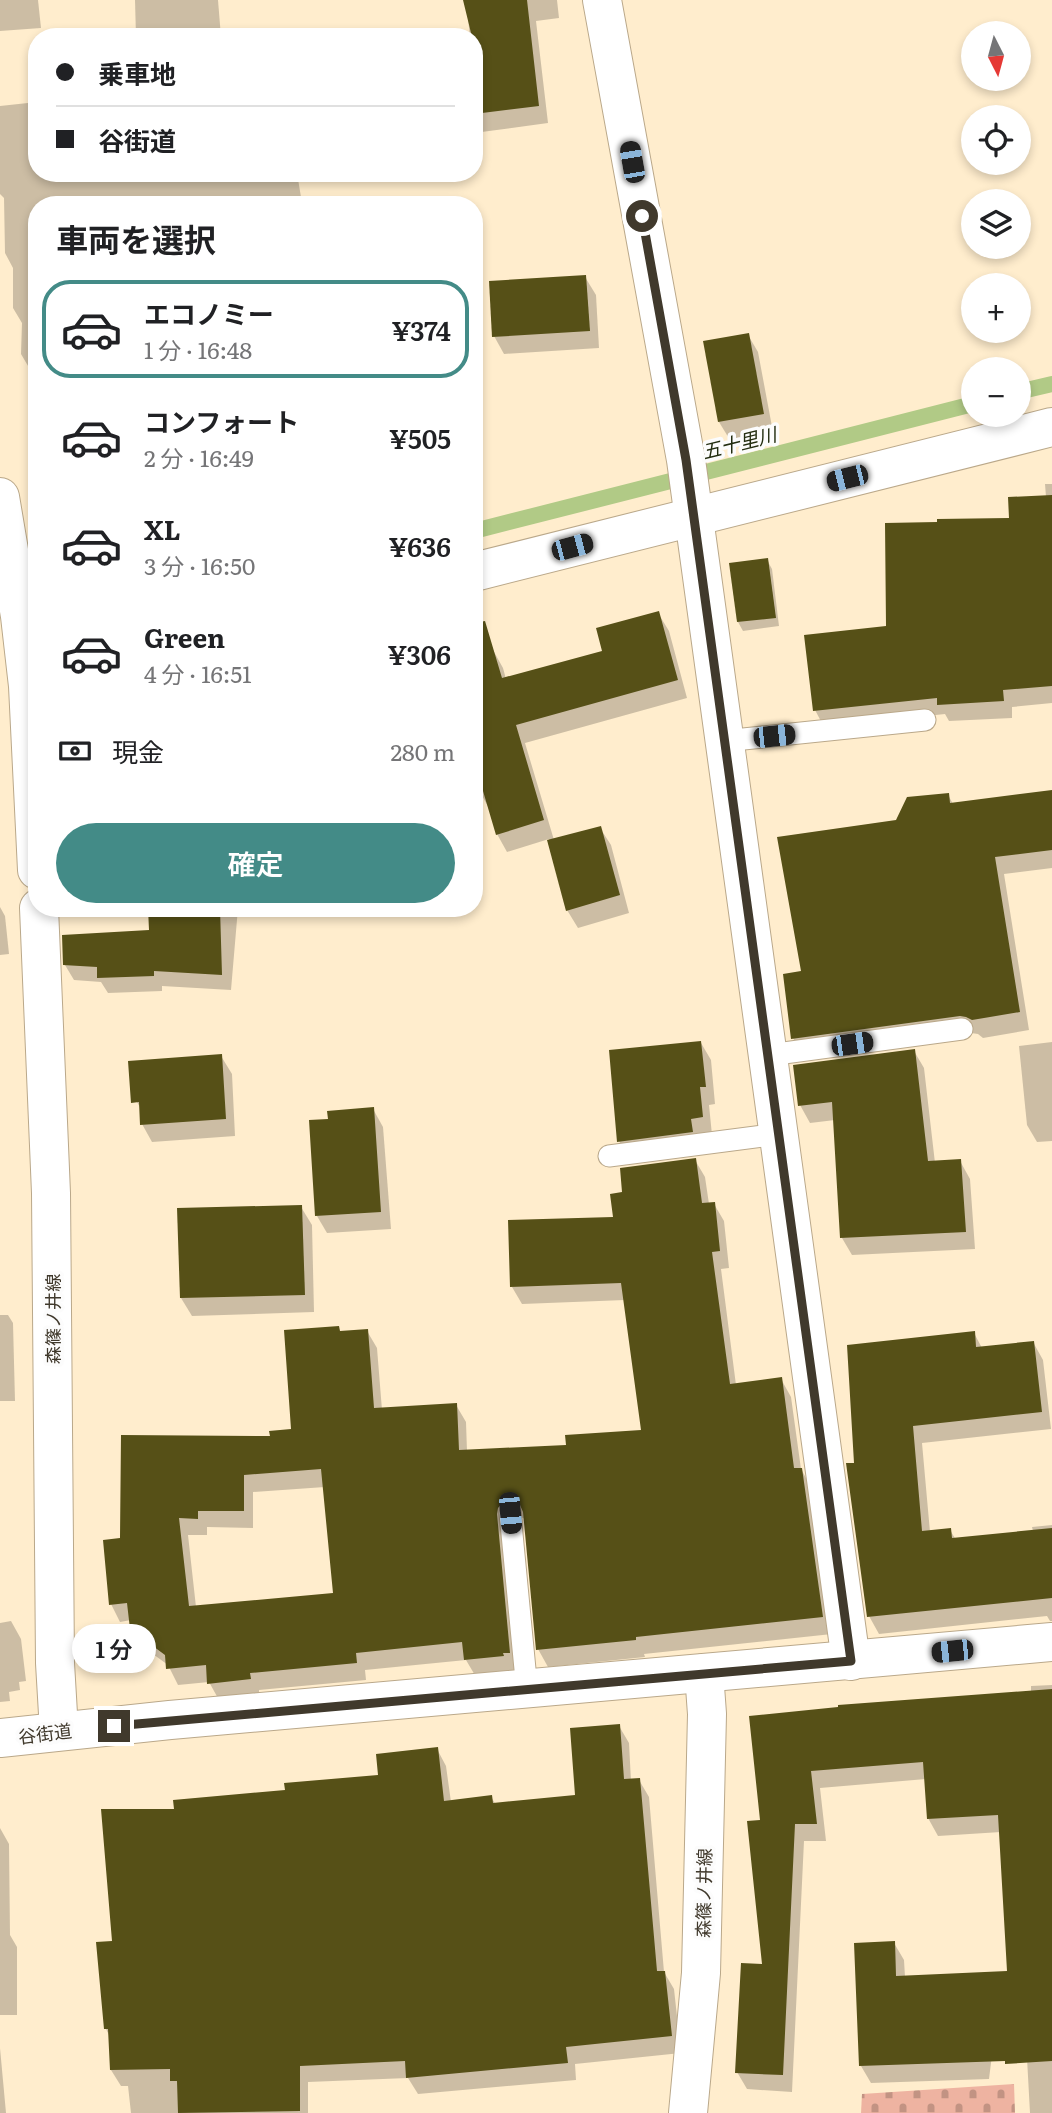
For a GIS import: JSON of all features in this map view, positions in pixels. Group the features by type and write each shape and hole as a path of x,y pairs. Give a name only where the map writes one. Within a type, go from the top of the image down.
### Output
{"street":[{"path":"603,0 686,460 851,1661"},
{"path":"483,569 693,511 1052,427"},
{"path":"0,497 12,599 28,668"},
{"name":"森篠ノ井線","path":"38,917 51,1193 55,1663 59,1731"},
{"name":"谷街道","path":"0,1738 1052,1642"},
{"name":"森篠ノ井線","path":"688,2113 701,1973 707,1714 705,1674"}],"lane":[{"path":"724,741 925,720"},
{"path":"769,1055 962,1029"},
{"path":"609,1156 778,1134"},
{"path":"510,1513 527,1689"}],"green space":[{"path":"1014,2084 1015,2113 861,2113 862,2094"}],"building":[{"path":"463,0 527,0 539,106 483,113 483,28 470,28"},
{"path":"586,275 590,331 492,337 489,281"},
{"path":"749,333 764,414 718,422 703,341"},
{"path":"1052,495 1052,686 1003,690 1004,701 937,705 937,698 813,711 804,635 886,626 885,523 1009,518 1008,497"},
{"path":"768,558 776,618 737,622 729,563"},
{"path":"659,611 678,680 516,725 544,820 496,835 483,791 483,621 502,678 602,651 596,628"},
{"path":"1052,790 1052,850 995,857 1020,1012 972,1020 960,1016 791,1039 783,974 801,971 777,837 896,820 907,797 949,793 950,803"},
{"path":"601,826 620,895 566,911 547,840"},
{"path":"148,917 220,917 222,975 154,971 154,976 97,978 97,967 63,965 62,935 149,930"},
{"path":"701,1041 706,1087 700,1087 703,1117 691,1119 693,1132 617,1142 609,1050"},
{"path":"915,1049 928,1161 961,1159 966,1232 840,1238 832,1102 798,1106 793,1065"},
{"path":"222,1054 226,1119 140,1125 139,1102 131,1103 128,1061"},
{"path":"374,1107 381,1212 315,1216 309,1120 328,1119 327,1111"},
{"path":"696,1158 702,1203 715,1202 720,1251 712,1252 730,1384 782,1377 794,1468 802,1468 823,1617 536,1650 523,1512 520,1505 509,1500 502,1503 497,1514 510,1653 503,1653 504,1656 464,1660 462,1642 356,1653 357,1663 250,1673 251,1679 207,1684 206,1665 166,1669 165,1655 130,1629 127,1603 109,1605 103,1540 120,1538 121,1435 270,1436 269,1431 291,1429 284,1330 339,1326 340,1331 368,1329 374,1408 457,1403 459,1450 566,1445 565,1435 641,1430 621,1283 510,1287 508,1220 613,1217 610,1194 622,1192 620,1168","holes":["321,1469 333,1593 189,1606 179,1518 198,1519 198,1511 244,1511 244,1475"]},
{"path":"302,1205 305,1295 180,1298 177,1208"},
{"path":"975,1331 976,1347 1034,1341 1042,1412 913,1426 922,1531 951,1528 952,1538 1052,1528 1052,1598 867,1617 846,1463 854,1463 847,1345"},
{"path":"1052,1689 1052,2061 859,2066 854,1943 895,1941 896,1976 1007,1971 998,1815 927,1819 923,1762 811,1771 817,1824 795,1824 783,2075 735,2073 741,1963 762,1964 747,1821 760,1820 749,1716 838,1705"},
{"path":"620,1724 624,1779 640,1778 657,1971 665,1971 672,2036 566,2047 568,2063 406,2078 405,2061 300,2066 300,2111 178,2113 177,2081 170,2081 170,2069 110,2070 108,2029 104,2029 96,1942 112,1941 101,1809 174,1809 173,1800 285,1790 284,1783 378,1775 376,1754 438,1747 444,1801 492,1795 493,1803 575,1795 570,1728"}],"waterway":[{"name":"五十里川","path":"1031,389 1052,384"},
{"name":"五十里川","path":"483,529 961,407"}],"route":[{"path":"114,1726 851,1661 686,460 642,216"}]}
